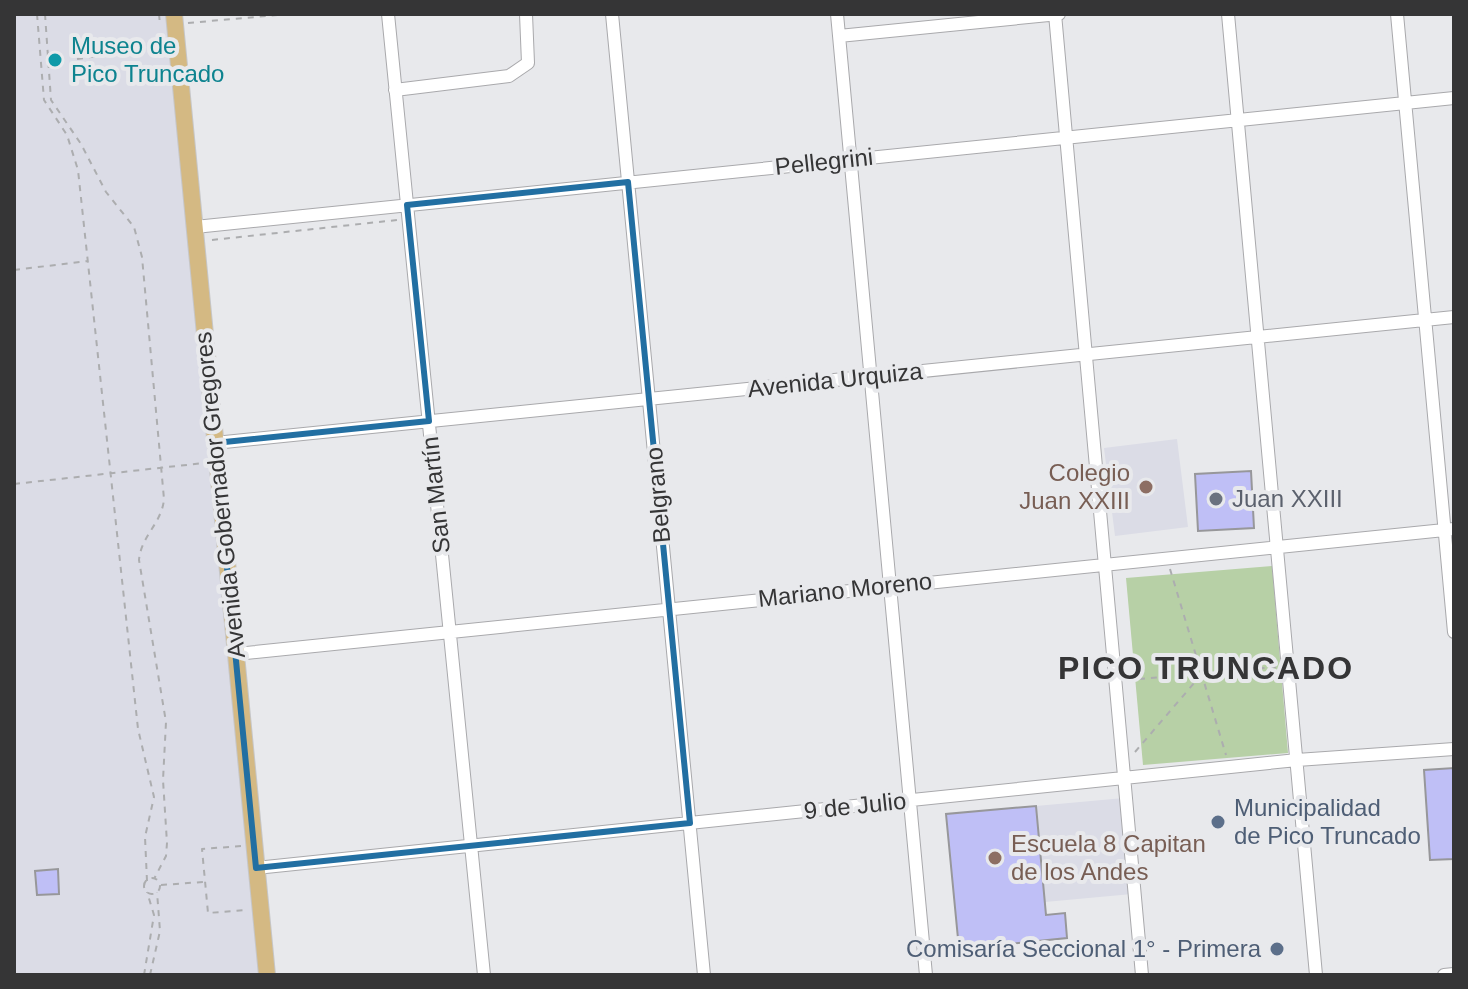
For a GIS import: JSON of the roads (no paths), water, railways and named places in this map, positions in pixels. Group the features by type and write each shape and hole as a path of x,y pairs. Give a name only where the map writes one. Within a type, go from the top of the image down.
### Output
{"main road":[{"name":"Avenida Gobernador Gregores","path":"179,19 195,227 267,975"}],"street":[{"name":"San Martín","path":"388,14 484,975"},
{"path":"395,90 509,76 519,72 528,63 530,46 526,14"},
{"name":"Belgrano","path":"612,14 704,975"},
{"path":"837,14 926,975"},
{"path":"1055,14 1142,975"},
{"path":"839,36 1062,14"},
{"path":"1228,14 1316,975"},
{"path":"1397,14 1449,529 1454,632"},
{"name":"Pellegrini","path":"195,227 1454,98"},
{"name":"Avenida Urquiza","path":"215,443 1454,317"},
{"name":"Mariano Moreno","path":"236,654 1276,544 1449,529"},
{"name":"9 de Julio","path":"256,868 910,800 1124,771 1230,767 1454,749"},
{"path":"1444,975 1454,974"}],"place":[{"name":"Museo de Pico Truncado","path":"55,60"},
{"name":"Colegio Juan XXIII","path":"1146,487"},
{"name":"Juan XXIII","path":"1216,499"},
{"name":"Municipalidad de Pico Truncado","path":"1218,822"},
{"name":"Escuela 8 Capitan de los Andes","path":"995,858"},
{"name":"Comisaría Seccional 1° - Primera","path":"1277,949"}],"district":[{"name":"PICO TRUNCADO","path":"1206,668"}]}
